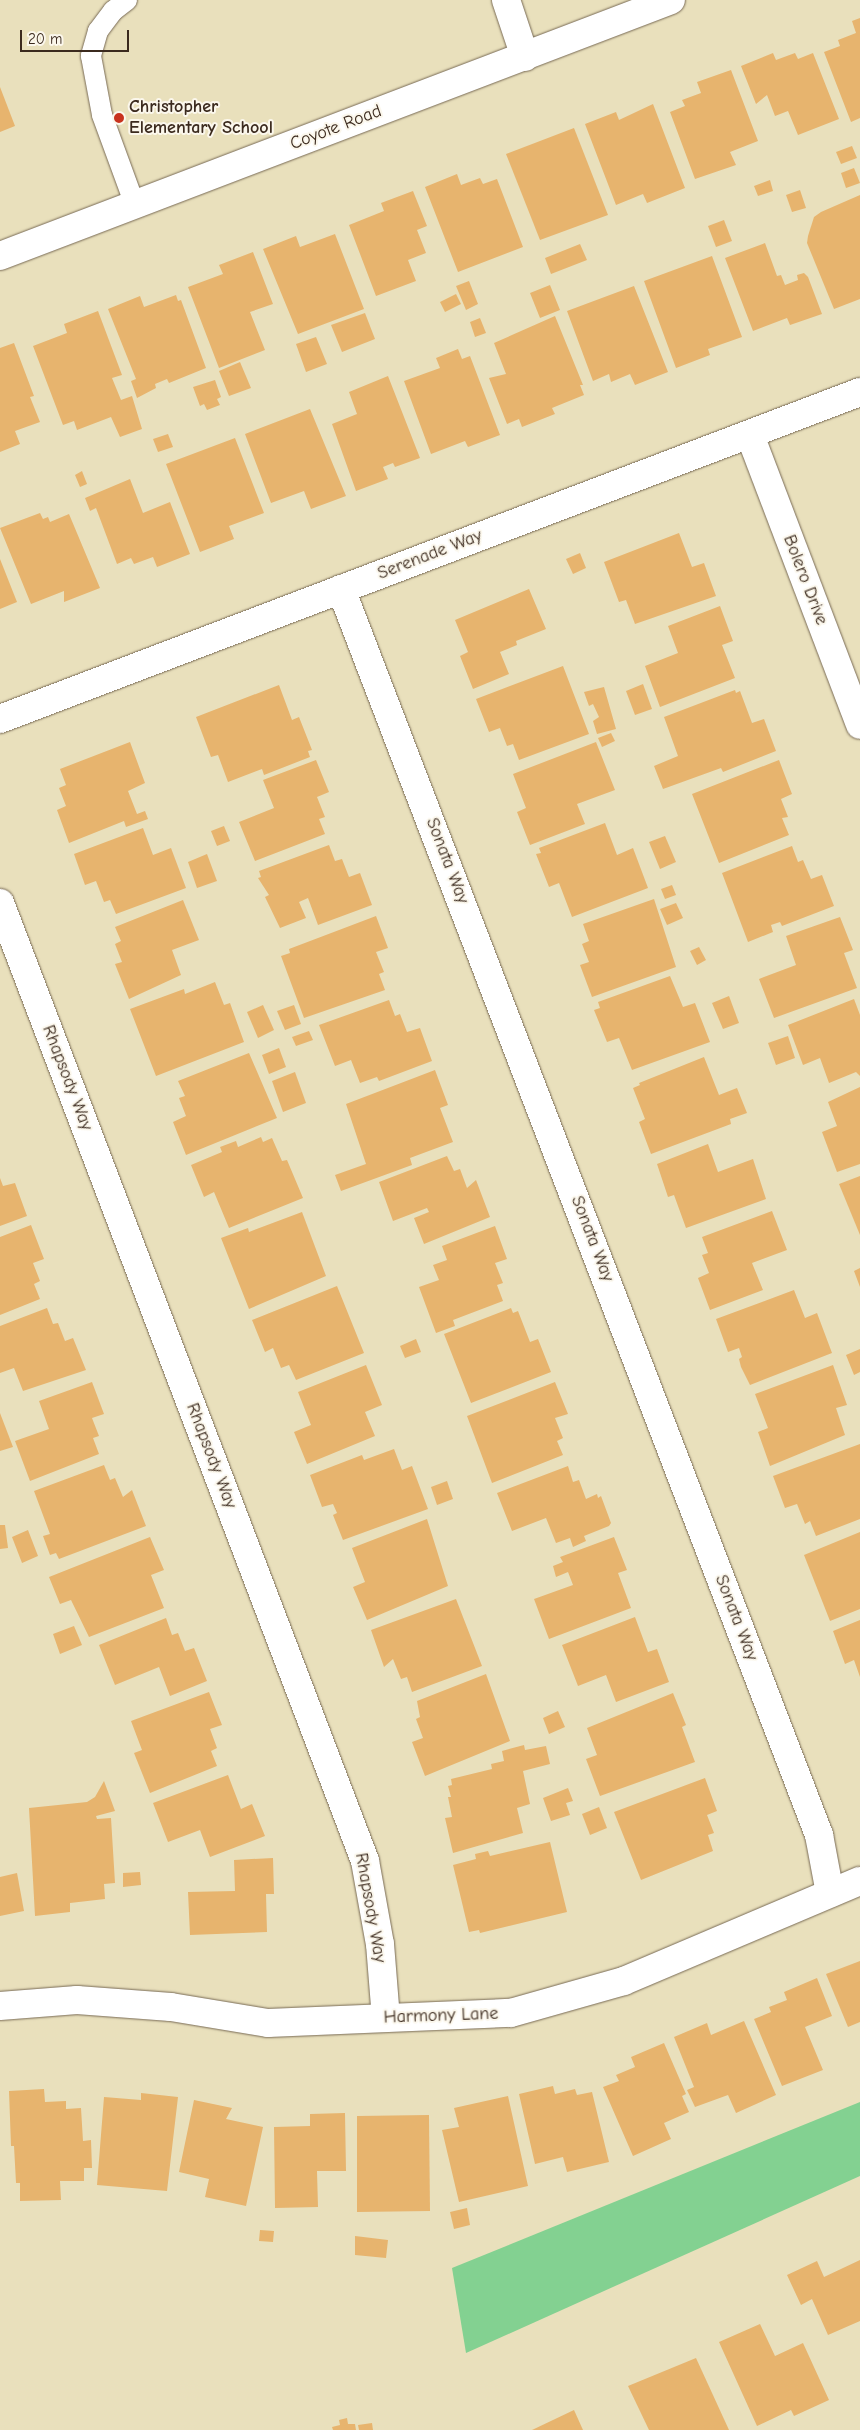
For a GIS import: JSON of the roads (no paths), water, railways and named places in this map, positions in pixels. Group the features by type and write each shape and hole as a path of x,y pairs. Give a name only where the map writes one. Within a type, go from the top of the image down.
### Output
{"street":[{"path":"506,0 525,57"},
{"name":"Coyote Road","path":"0,256 671,0"},
{"name":"Serenade Way","path":"0,719 860,392"},
{"name":"Bolero Drive","path":"750,435 860,725"},
{"name":"Sonata Way","path":"341,589 816,1826 830,1894"},
{"name":"Rhapsody Way","path":"0,903 365,1861 380,1944 386,2018"},
{"name":"Harmony Lane","path":"0,2006 77,2000 171,2008 268,2024 511,2013 624,1981 860,1881"}],"lane":[{"path":"127,0 113,11 98,32 91,56 102,115 135,205"}],"place":[{"name":"Christopher Elementary School","path":"119,118"}]}
